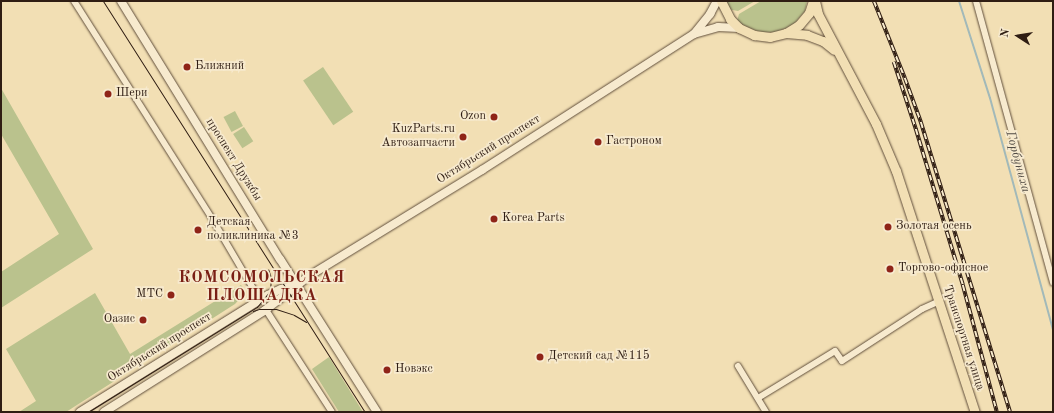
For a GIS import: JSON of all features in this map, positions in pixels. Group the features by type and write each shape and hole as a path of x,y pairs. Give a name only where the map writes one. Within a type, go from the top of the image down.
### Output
{"main road":[{"name":"проспект Дружбы","path":"120,1 296,285 377,412"},
{"name":"Октябрьский проспект","path":"694,34 710,14 717,1"},
{"path":"721,1 730,19 739,28 754,35 770,37 786,33 799,25 809,12 814,1"},
{"name":"Транспортная улица","path":"814,1 818,14 836,51 876,124 889,152 975,412"},
{"name":"Октябрьский проспект","path":"104,412 266,310 296,285 482,170 694,34 718,27 739,28"},
{"name":"Транспортная улица","path":"786,33 808,35 823,41 836,51"},
{"name":"Октябрьский проспект","path":"80,412 260,300 281,289 296,285"}],"street":[{"path":"74,1 218,228 260,300"},
{"path":"976,1 1053,283"},
{"path":"758,398 835,351 842,361 922,309 938,302"},
{"path":"266,310 332,412"},
{"path":"738,366 766,412"}],"green space":[{"path":"724,1 755,1 738,11 727,9"},
{"path":"761,1 807,1 805,11 793,25 777,32 761,32 747,28 737,21 739,14"},
{"path":"323,67 353,112 333,125 303,80"},
{"path":"1,88 93,249 1,308 1,272 59,234 1,134"},
{"path":"235,111 243,126 232,132 224,117"},
{"path":"244,127 253,141 242,148 233,134"},
{"path":"241,285 246,292 235,304 66,412 19,412 36,401 6,349 95,293 130,354"},
{"path":"329,357 363,412 339,412 312,369"}],"waterway":[{"name":"Горбуниха","path":"959,1 990,98 1053,330"}],"tram line":[{"path":"103,1 365,412"},
{"path":"88,412 257,307 270,291 271,278 268,269"},
{"path":"253,311 259,309 276,309 294,315 306,322"}],"railway":[{"path":"874,1 921,122 1010,412"},
{"path":"894,62 916,129 963,285 997,412"}],"place":[{"name":"Ближний","path":"187,67"},
{"name":"Шери","path":"108,94"},
{"name":"Ozon","path":"494,117"},
{"name":"KuzParts.ru Автозапчасти","path":"463,137"},
{"name":"Гастроном","path":"598,142"},
{"name":"Korea Parts","path":"494,219"},
{"name":"Золотая осень","path":"888,227"},
{"name":"Детская поликлиника №3","path":"198,230"},
{"name":"Торгово-офисное","path":"890,269"},
{"name":"МТС","path":"171,295"},
{"name":"Оазис","path":"143,320"},
{"name":"Детский сад №115","path":"540,357"},
{"name":"Новэкс","path":"387,370"}],"district":[{"name":"КОМСОМОЛЬСКАЯ ПЛОЩАДКА","path":"262,287"}]}
